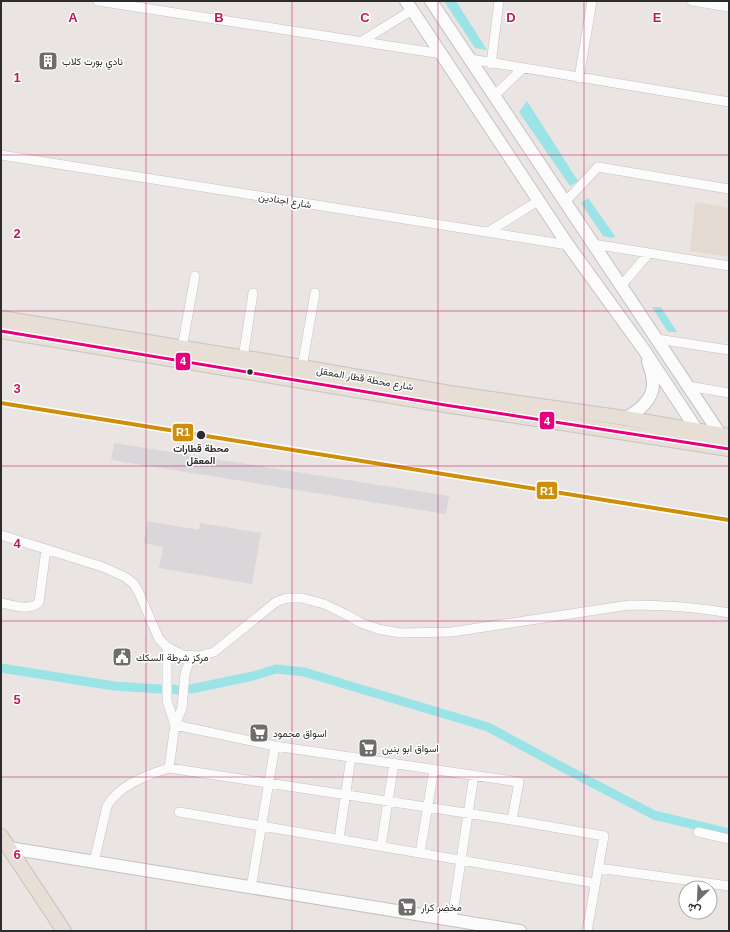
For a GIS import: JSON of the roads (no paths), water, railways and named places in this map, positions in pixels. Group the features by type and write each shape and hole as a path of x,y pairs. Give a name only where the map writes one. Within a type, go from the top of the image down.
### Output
{"main road":[{"path":"427,1 409,5 538,201 603,295 644,350 696,433 708,417"},
{"path":"431,1 725,442"},
{"path":"478,108 494,96"},
{"path":"538,201 556,189"},
{"path":"603,295 621,286"},
{"name":"شارع محطة قطار المعقل","path":"1,318 302,367 450,393 625,418 696,433 725,442"},
{"name":"شارع محطة قطار المعقل","path":"1,331 445,405 696,433"},
{"path":"625,418 634,414 641,408 652,393 653,384 644,350"},
{"path":"1,836 64,931"},
{"path":"9,848 520,931"}],"street":[{"path":"98,1 114,2 442,54"},
{"path":"491,64 499,1"},
{"path":"579,78 592,1"},
{"path":"692,1 729,7"},
{"path":"362,41 409,5"},
{"path":"470,59 491,64 729,102"},
{"path":"494,96 522,69"},
{"name":"شارع اجنادين","path":"1,155 568,245"},
{"path":"565,202 598,167 729,189"},
{"path":"488,232 538,201"},
{"path":"593,244 729,266"},
{"path":"621,286 648,253"},
{"path":"182,348 194,276"},
{"path":"243,358 253,293"},
{"path":"302,367 315,293"},
{"path":"656,339 729,350"},
{"path":"688,386 729,393"},
{"path":"1,535 121,574 130,580 139,593 159,639 166,647 183,655 191,656 214,652 276,602 287,598 302,598 324,604 361,623 400,634 452,632 629,606 661,605 729,613"},
{"path":"1,603 26,607 36,606 39,602 46,549"},
{"path":"166,647 167,701 175,725"},
{"path":"169,768 175,725 182,708 186,674 191,656"},
{"path":"175,725 275,746 519,782 512,820"},
{"path":"251,888 275,746"},
{"path":"339,839 351,757"},
{"path":"381,846 394,763"},
{"path":"94,862 107,806 112,798 118,792 145,777 169,768 512,820 604,836 587,931"},
{"path":"420,853 434,769"},
{"path":"452,919 474,775"},
{"path":"179,812 595,882"},
{"path":"698,832 729,839"},
{"path":"598,868 729,886"}],"water":[{"path":"444,1 456,1 487,50 475,48"},
{"path":"527,101 578,181 570,186 519,112"},
{"path":"588,198 615,236 612,238 603,236 581,203"},
{"path":"652,307 661,307 677,332 668,332"}],"waterway":[{"path":"1,668 114,686 160,689"},
{"path":"191,689 253,676 276,669 304,672 488,727 654,815 729,833"},
{"path":"172,689 179,690"}],"place":[{"name":"نادي بورت كلاب","path":"48,61"},
{"name":"محطة قطارات المعقل","path":"201,435"},
{"name":"مركز شرطة السكك","path":"122,657"},
{"name":"اسواق محمود","path":"259,733"},
{"name":"اسواق ابو بنين","path":"368,748"},
{"name":"مخضر كرار","path":"407,907"}]}
